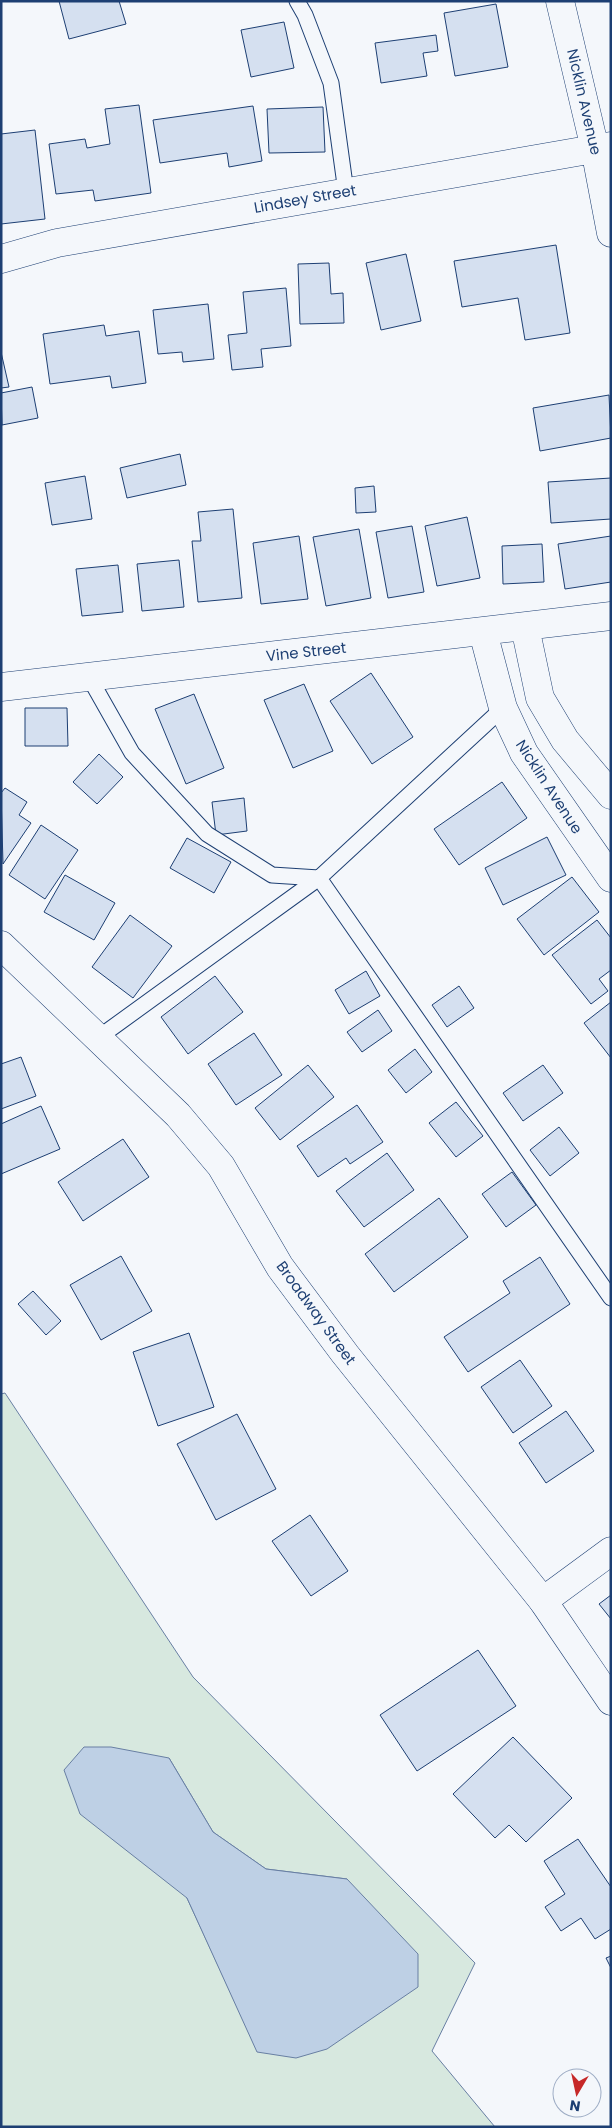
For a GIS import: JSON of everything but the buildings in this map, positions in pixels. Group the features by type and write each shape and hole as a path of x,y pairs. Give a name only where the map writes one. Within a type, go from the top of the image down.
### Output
{"street":[{"name":"Nicklin Avenue","path":"560,1 603,147 611,233"},
{"name":"Lindsey Street","path":"1,259 57,242 603,147"},
{"name":"Vine Street","path":"1,687 611,616"},
{"path":"525,627 540,698 565,740 611,795"},
{"name":"Nicklin Avenue","path":"483,632 503,708 524,753 611,878"},
{"name":"Broadway Street","path":"1,945 178,1115 221,1166 280,1267 345,1354 543,1601 611,1701"},
{"path":"543,1601 611,1552"}],"lane":[{"path":"297,1 305,15 331,83 346,192"},
{"path":"89,676 132,753 207,834 272,875 318,878"},
{"path":"98,1038 318,878 503,708"},
{"path":"318,878 611,1298"}],"shaded area":[{"path":"5,1393 193,1677 475,1963 432,2051 495,2127 1,2127 1,1394","holes":["169,1758 213,1832 266,1869 347,1879 258,2052 187,1898"]}],"water":[{"path":"84,1747 111,1747 169,1758 213,1832 266,1869 347,1879 418,1954 418,1987 327,2049 296,2058 257,2052 187,1898 80,1814 64,1770"}]}
